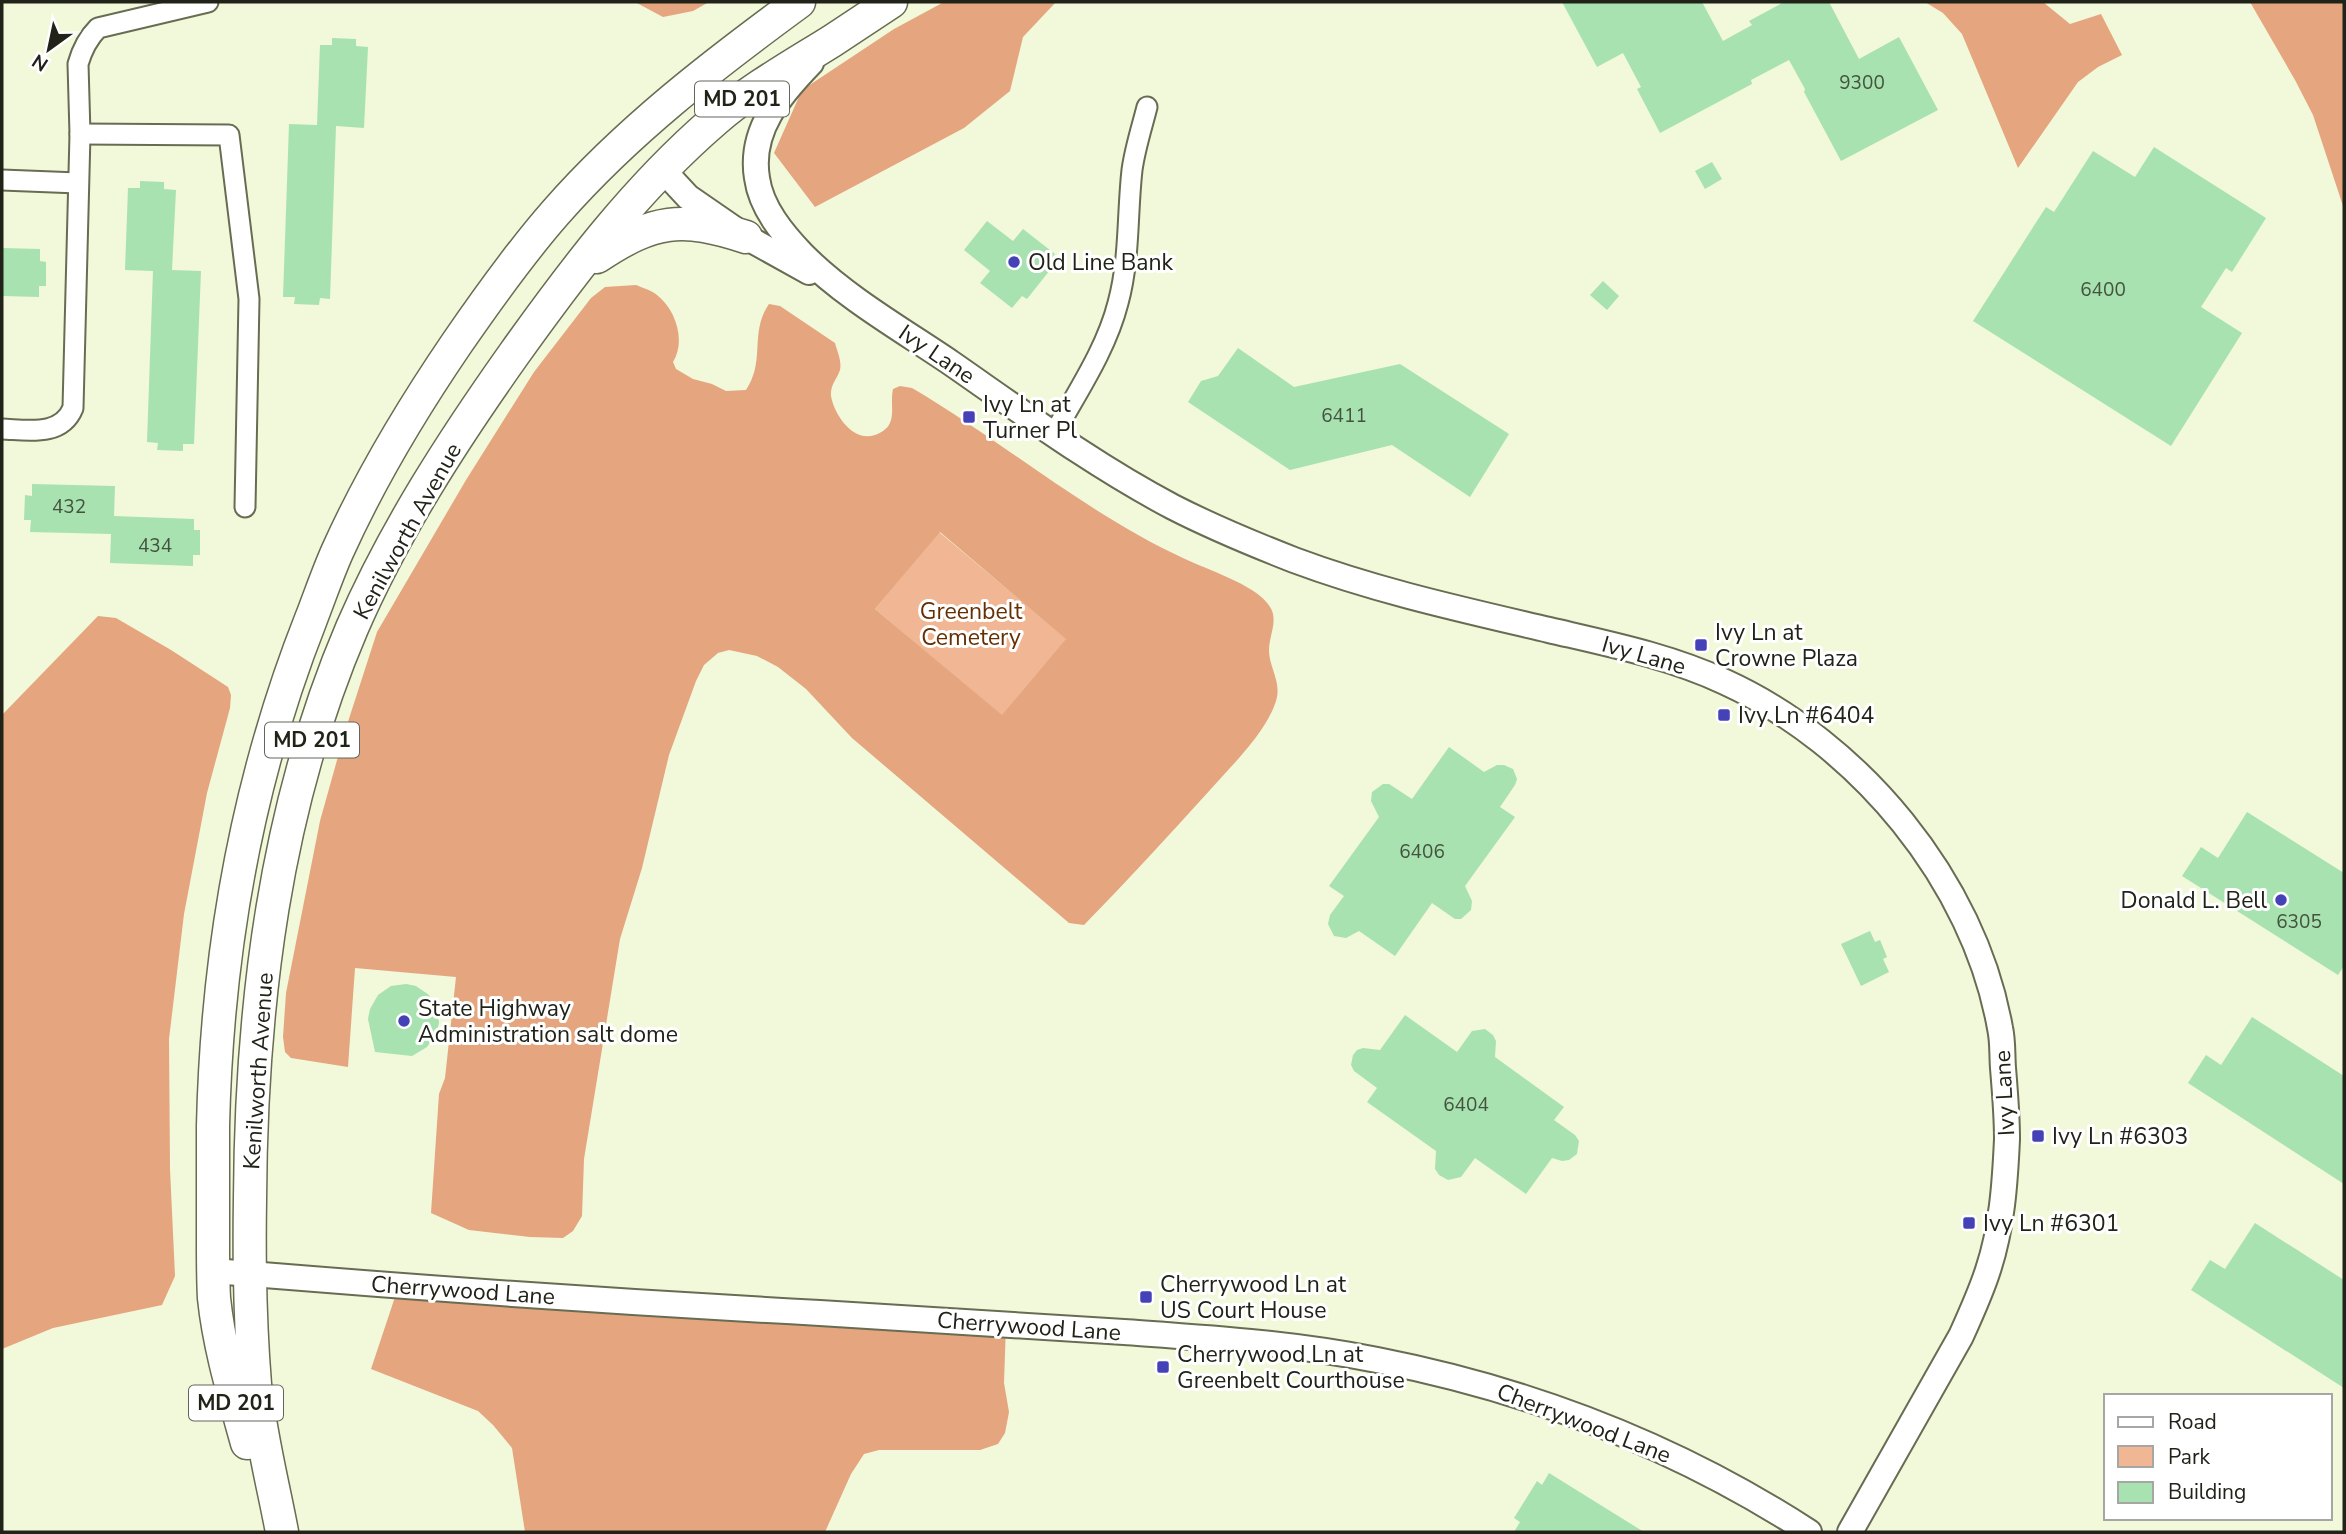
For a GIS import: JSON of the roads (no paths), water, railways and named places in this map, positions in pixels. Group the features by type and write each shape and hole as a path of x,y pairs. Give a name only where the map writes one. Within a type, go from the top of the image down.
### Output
{"main road":[{"name":"Kenilworth Avenue","path":"214,1271 214,1086 220,990 234,892 269,741 298,652 336,553 384,459 425,389 518,259 555,213 662,108 799,2"},
{"name":"Kenilworth Avenue","path":"249,1274 252,1085 270,914 295,796 325,698 372,585 428,485 498,377 575,271 620,216 663,169 753,89 891,2"},
{"path":"663,169 659,161 660,149 666,133 704,75"},
{"path":"575,271 625,239 669,224 720,229 746,237"},
{"name":"MD 201","path":"214,1271 214,1300 231,1384 271,1532"},
{"name":"MD 201","path":"249,1274 256,1388 282,1532"}],"street":[{"path":"2,429 48,430 57,427 69,417 73,408 80,134 78,64 87,41 98,28 208,2"},
{"name":"Ivy Lane","path":"831,42 789,86 767,117 757,148 756,176 764,202 784,234 808,260 856,298 1103,467 1168,504 1236,537 1344,577 1446,606 1648,653 1725,682 1787,716 1853,767 1922,847 1942,878 1976,945 2001,1029 2007,1112 2006,1168 2000,1219 1990,1266 1976,1304 1956,1346 1850,1532"},
{"path":"1054,434 1097,354 1118,304 1128,244 1132,169 1147,107"},
{"path":"80,134 229,135 249,299 245,507"},
{"name":"Ivy Lane","path":"663,169 688,197 746,237 856,298"},
{"path":"2,180 78,183"},
{"name":"Cherrywood Lane","path":"214,1271 703,1307 1241,1340 1377,1360 1490,1387 1625,1434 1668,1452 1748,1494 1808,1532"}],"place":[{"name":"Old Line Bank","path":"1014,262"},
{"name":"Ivy Ln at Turner Pl","path":"969,417"},
{"name":"Ivy Ln at Crowne Plaza","path":"1701,645"},
{"name":"Ivy Ln #6404","path":"1724,715"},
{"name":"Donald L. Bell","path":"2281,900"},
{"name":"State Highway Administration salt dome","path":"404,1021"},
{"name":"Ivy Ln #6303","path":"2038,1136"},
{"name":"Ivy Ln #6301","path":"1969,1223"},
{"name":"Cherrywood Ln at US Court House","path":"1146,1297"},
{"name":"Cherrywood Ln at Greenbelt Courthouse","path":"1163,1367"}],"park label":[{"name":"Greenbelt Cemetery","path":"971,624"}]}
